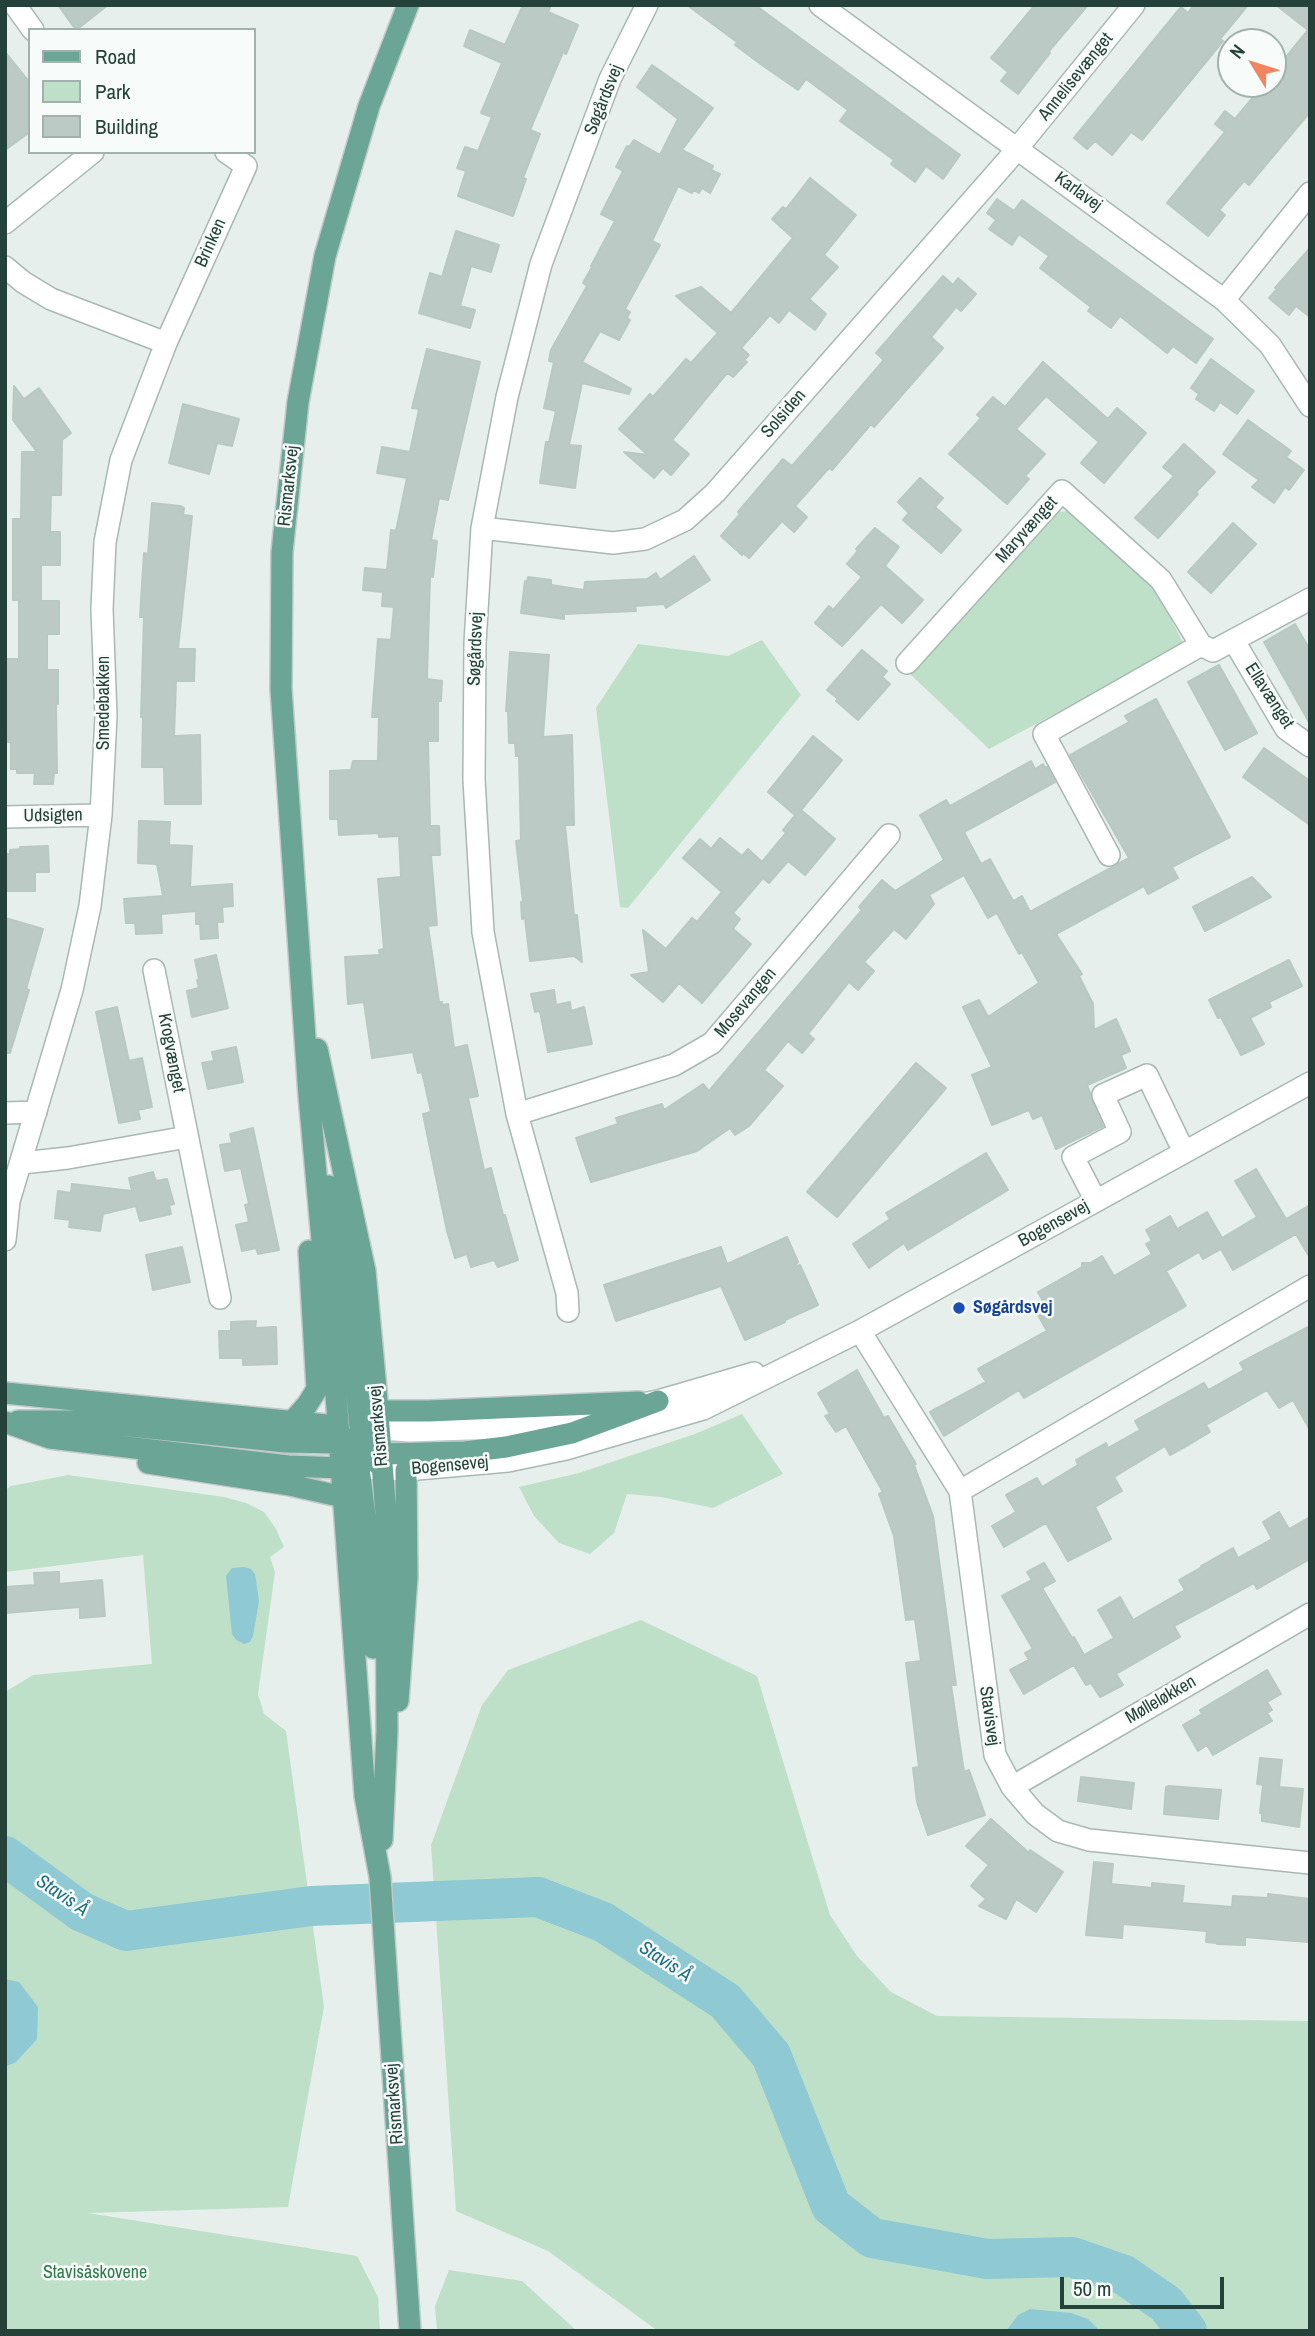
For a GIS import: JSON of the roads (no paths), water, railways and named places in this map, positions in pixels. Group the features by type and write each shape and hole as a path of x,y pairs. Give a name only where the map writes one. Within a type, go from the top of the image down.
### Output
{"main road":[{"name":"Rismarksvej","path":"408,5 369,106 325,256 298,402 282,551 281,689 309,1096 358,1430 365,1462 386,1514 387,1731 380,1877 410,2331"},
{"name":"Rismarksvej","path":"302,982 365,1271 358,1430 365,1462 343,1497 365,1796 380,1877"},
{"path":"291,1423 317,1389 305,1182 309,1096"},
{"path":"5,1393 358,1430"},
{"path":"5,1421 82,1422 286,1442 358,1430 429,1411 658,1401"},
{"path":"365,1462 506,1447 572,1433 658,1401"},
{"name":"Bogensevej","path":"5,1421 50,1438 288,1466 365,1462"},
{"path":"50,1438 88,1454 290,1485 343,1497"},
{"path":"380,1877 403,1659 407,1577 406,1470"}],"street":[{"path":"15,5 32,28"},
{"name":"Søgårdsvej","path":"568,1311 566,1293 517,1114 483,932 474,780 475,643 482,528 508,397 541,264 610,79 647,5"},
{"name":"Karlavej","path":"821,5 1224,299 1269,345 1310,406"},
{"name":"Annelisevænget","path":"1018,148 1134,5"},
{"name":"Solsiden","path":"482,528 613,543 645,539 685,520 715,493 1018,148"},
{"path":"5,223 91,154"},
{"name":"Brinken","path":"166,342 246,166 229,154"},
{"path":"1224,299 1310,193"},
{"path":"5,267 51,299 166,342"},
{"name":"Smedebakken","path":"5,1240 9,1201 72,990 90,906 101,815 106,716 102,609 105,542 121,460 166,342"},
{"name":"Maryvænget","path":"907,663 1062,491 1161,580 1201,645"},
{"path":"1109,855 1044,734 1201,645 1213,651 1310,599"},
{"name":"Ellavænget","path":"1234,640 1286,729 1310,746"},
{"name":"Udsigten","path":"5,817 101,815"},
{"name":"Mosevangen","path":"517,1114 674,1065 712,1043 889,835"},
{"name":"Krogvænget","path":"154,970 220,1298"},
{"path":"1096,1201 1073,1157 1120,1132 1102,1096 1147,1074 1184,1152"},
{"name":"Bogensevej","path":"365,1462 406,1470 508,1461 566,1449 703,1409 860,1331 1310,1083"},
{"path":"5,1113 36,1112"},
{"path":"22,1163 68,1158 187,1137"},
{"path":"960,1491 1310,1286"},
{"name":"Stavisvej","path":"860,1331 960,1491 992,1742 995,1755 1012,1787 1034,1814 1058,1831 1089,1840 1310,1863"},
{"name":"Bogensevej","path":"658,1401 796,1362"},
{"name":"Mølleløkken","path":"1012,1787 1310,1614"}],"water":[{"path":"244,1567 255,1574 259,1601 253,1636 250,1642 244,1644 232,1634 226,1576 232,1568"},
{"path":"5,1979 19,1982 38,2007 37,2039 16,2062 5,2067"},
{"path":"1030,2309 1071,2313 1088,2319 1100,2331 1006,2331 1018,2315"}],"waterway":[{"name":"Stavis Å","path":"5,1856 82,1912 126,1931 311,1906 538,1897 603,1922 725,2001 771,2055 831,2206 872,2238 987,2259 1072,2257 1124,2275 1166,2304 1187,2331"}],"place":[{"name":"Søgårdsvej","path":"959,1308"}],"park label":[{"name":"Stavisåskovene","path":"95,2273"}]}
